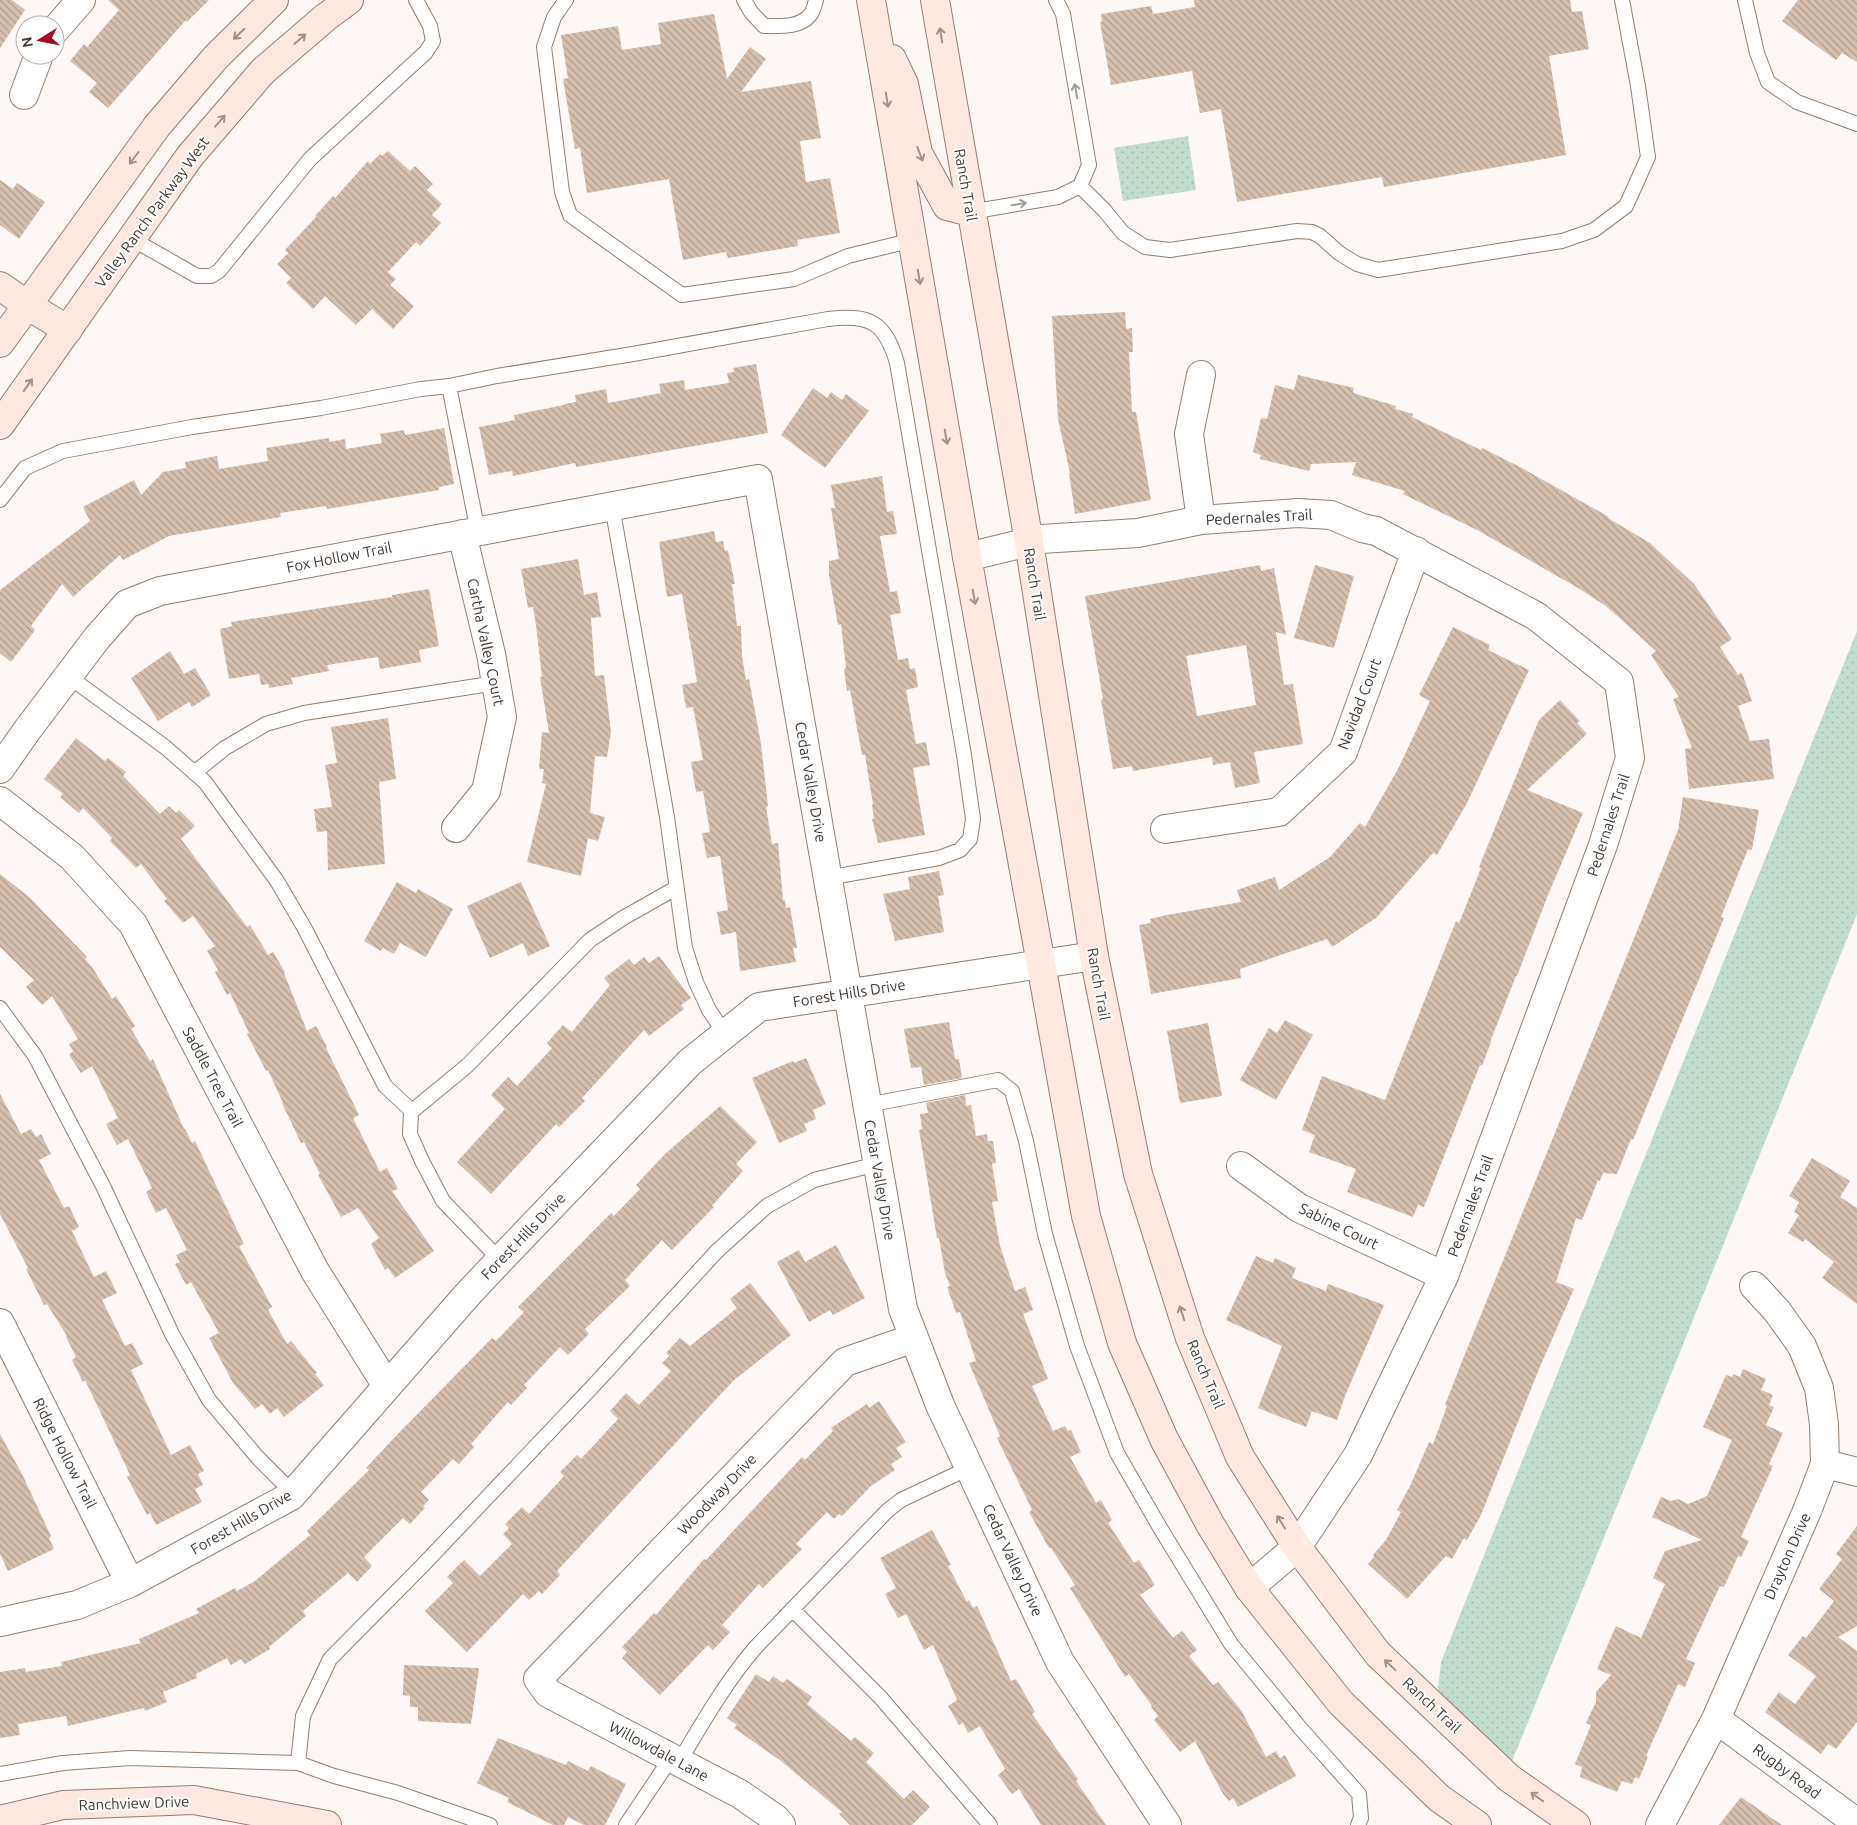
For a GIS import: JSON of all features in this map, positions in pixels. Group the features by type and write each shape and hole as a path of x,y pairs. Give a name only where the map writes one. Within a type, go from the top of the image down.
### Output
{"main road":[{"path":"0,343 157,126 216,57 274,0"},
{"name":"Valley Ranch Parkway West","path":"0,425 190,156 263,71 326,17 349,0"},
{"path":"871,0 966,556 1042,964 1086,1216 1122,1343 1164,1439 1210,1524 1249,1588 1341,1703 1439,1798 1477,1825"},
{"name":"Ranch Trail","path":"935,0 970,212 1029,542 1094,956 1138,1174 1190,1338 1240,1457 1297,1547 1378,1654 1509,1778 1576,1825"},
{"path":"875,27 904,84 918,153 947,206 970,212"},
{"path":"0,286 26,305 68,330"},
{"name":"Ranchview Drive","path":"0,1820 63,1805 194,1800 327,1825"}],"street":[{"path":"65,18 81,0"},
{"path":"24,95 35,65"},
{"path":"1201,375 1189,434 1201,520"},
{"name":"Fox Hollow Trail","path":"0,769 97,638 127,604 160,591 758,479"},
{"name":"Cedar Valley Drive","path":"758,479 903,1309 940,1405 1060,1662 1167,1825"},
{"name":"Pedernales Trail","path":"966,556 1041,539 1138,533 1201,520 1298,513 1331,515 1362,528 1376,531 1536,616 1619,682 1630,758 1603,845 1444,1276 1358,1455 1297,1547 1249,1588"},
{"name":"Cartha Valley Court","path":"456,828 486,791 502,717 470,533"},
{"name":"Navidad Court","path":"1165,829 1279,812 1343,752 1416,551"},
{"name":"Saddle Tree Trail","path":"0,801 72,857 133,924 315,1270 388,1386"},
{"name":"Forest Hills Drive","path":"0,1622 77,1604 130,1583 293,1493 500,1260 690,1062 758,1007 1094,956"},
{"name":"Sabine Court","path":"1241,1166 1299,1208 1444,1276"},
{"name":"Drayton Drive","path":"1660,1825 1716,1719 1807,1511 1825,1464 1824,1424 1819,1388 1802,1346 1777,1311 1754,1286"},
{"name":"Ridge Hollow Trail","path":"0,1323 130,1583"},
{"name":"Woodway Drive","path":"538,1679 845,1362 914,1338"},
{"path":"1825,1464 1857,1472"},
{"name":"Willowdale Lane","path":"538,1679 548,1693 740,1794 776,1819 781,1825"},
{"name":"Rugby Road","path":"1716,1719 1857,1823"}],"lane":[{"path":"132,239 197,276 211,276 219,271 310,159 430,47 434,41 430,26 416,0"},
{"path":"566,0 554,17 544,47 562,192 570,215 682,295 794,278 848,256 913,240"},
{"path":"744,0 751,12 764,26 780,26 796,24 810,15 816,0"},
{"path":"970,212 1058,197 1080,186 1089,165 1063,14 1056,0"},
{"path":"1080,186 1105,211 1123,233 1146,247 1170,250 1297,231 1312,232 1330,243 1339,254 1357,264 1378,270 1562,241 1594,230 1626,206 1648,157 1638,86 1622,0"},
{"path":"1744,0 1757,52 1768,82 1797,102 1857,124"},
{"path":"0,500 25,468 63,450 321,408 421,389 450,386 497,376 828,319 850,316 866,320 882,330 891,343 897,363 964,755 973,819 970,839 960,850 946,856 828,878"},
{"path":"450,386 470,533"},
{"path":"612,506 667,817 684,948 696,982 709,1010 725,1034"},
{"path":"68,676 165,747 205,782 277,881 309,938 385,1086 412,1111"},
{"path":"194,773 225,748 266,724 304,713 496,683"},
{"path":"500,1260 443,1201 410,1134 412,1111 468,1065 590,940 676,888"},
{"path":"0,1008 35,1056 103,1186 172,1334 209,1400 258,1458 293,1493"},
{"path":"867,1105 998,1080 1012,1090 1026,1142 1045,1234 1077,1346 1118,1453 1159,1526 1231,1644 1301,1729 1359,1794 1360,1818 1358,1825"},
{"path":"298,1763 303,1716 330,1659 423,1565 560,1421 717,1251 767,1206 814,1180 878,1164"},
{"path":"626,1825 675,1760 737,1669 792,1609 887,1511 901,1500 969,1468"},
{"path":"792,1609 880,1698 990,1825"},
{"path":"0,1774 63,1762 130,1758 298,1763 334,1776 398,1793 490,1825"}],"green space":[{"path":"1188,136 1196,190 1123,201 1114,148"},
{"path":"1857,631 1857,914 1657,1409 1512,1761 1437,1697 1441,1662"}],"building":[{"path":"0,0 12,0 25,10 22,15 15,15 15,25 0,48"},
{"path":"108,0 209,0 187,22 186,20 108,108 89,92 97,83 70,61 84,44 87,47 119,10"},
{"path":"1194,0 1570,0 1572,12 1582,11 1589,49 1549,56 1566,155 1384,187 1382,177 1237,202 1221,109 1200,113 1192,71 1111,85 1100,22 1102,22 1101,14 1151,6 1153,14 1195,7"},
{"path":"1798,0 1857,0 1857,62 1842,53 1836,60 1782,21"},
{"path":"714,14 727,79 750,47 766,59 741,92 811,81 821,138 800,141 806,182 830,178 840,233 797,240 798,246 728,258 726,252 683,260 669,179 587,193 580,148 575,149 563,79 568,78 561,35 618,26 622,50 661,44 658,23"},
{"path":"388,151 410,171 415,166 433,184 427,190 442,204 432,215 441,223 420,246 416,242 388,272 396,279 390,285 414,306 393,329 372,309 356,325 325,296 313,309 286,283 291,278 277,264 288,253 285,250 333,196 335,198 368,161 370,164 380,154 382,156"},
{"path":"0,180 13,189 17,183 45,202 19,239 0,225"},
{"path":"1125,312 1126,329 1132,328 1133,352 1129,352 1132,412 1136,412 1151,500 1075,514 1070,473 1058,419 1052,316"},
{"path":"756,364 768,433 576,467 575,463 513,476 512,471 489,475 479,427 515,420 514,415 576,402 575,395 606,389 608,403 661,393 659,384 684,380 685,390 729,383 727,373 734,372 733,368"},
{"path":"1298,375 1354,388 1353,393 1396,406 1395,409 1413,414 1412,417 1520,467 1609,517 1650,543 1694,584 1732,639 1720,647 1738,675 1742,673 1752,701 1738,706 1750,741 1769,739 1774,779 1689,789 1685,749 1692,748 1673,699 1679,697 1651,655 1656,651 1606,606 1578,588 1479,531 1403,494 1405,491 1352,475 1356,462 1311,464 1309,471 1260,459 1261,455 1253,452 1261,418 1267,419 1275,385 1294,390"},
{"path":"813,388 827,398 831,392 842,400 846,394 869,411 825,468 781,435"},
{"path":"444,428 454,484 439,487 439,490 327,509 326,506 280,513 281,517 169,536 123,560 120,555 73,597 62,584 31,626 35,630 11,662 0,653 0,590 90,521 83,507 134,480 141,495 163,472 186,468 185,462 217,456 219,469 268,461 266,448 329,438 329,442 345,439 346,449 382,443 380,434 404,430 405,435"},
{"path":"882,476 887,512 893,511 897,534 880,536 890,592 897,591 901,613 890,615 898,660 908,658 910,669 915,668 918,687 906,690 916,744 926,742 930,765 913,768 925,835 878,843 872,819 874,818 873,804 865,755 862,755 850,690 847,691 841,624 838,625 829,575 829,561 839,559 831,508 835,508 831,485"},
{"path":"714,531 716,542 723,541 725,551 728,550 735,584 732,584 737,626 741,626 742,656 746,680 749,679 761,744 768,806 766,807 772,844 778,843 783,900 785,900 786,908 790,907 797,948 793,948 796,962 740,971 736,932 721,935 717,912 728,910 720,856 707,858 702,833 710,832 703,791 696,792 691,762 703,760 693,707 686,708 682,685 697,682 682,594 667,597 659,542"},
{"path":"578,559 584,595 597,592 601,617 591,618 595,676 604,675 611,732 607,757 595,756 590,813 605,817 598,841 588,838 581,876 527,862 546,784 542,783 544,769 539,769 542,732 549,733 540,677 542,677 533,607 528,608 521,569"},
{"path":"1260,565 1261,571 1274,568 1286,635 1276,632 1284,685 1293,684 1303,744 1254,752 1260,783 1235,788 1230,762 1213,765 1212,757 1133,771 1132,766 1113,769 1085,596","holes":["1246,645 1256,705 1197,716 1186,656"]},
{"path":"1315,565 1354,576 1334,648 1294,638"},
{"path":"429,589 439,646 419,650 421,662 380,669 378,657 327,665 329,671 291,678 293,684 269,688 268,684 261,685 259,674 229,679 220,629 232,626 231,622 392,597 392,595"},
{"path":"1453,627 1490,645 1488,650 1529,670 1467,803 1437,855 1433,853 1376,918 1332,947 1327,939 1240,969 1241,978 1151,994 1139,925 1151,923 1150,919 1167,915 1241,902 1237,890 1275,877 1279,890 1330,857 1360,823 1365,827 1399,767 1430,701 1419,695"},
{"path":"170,651 184,674 195,668 211,695 192,707 189,702 158,721 131,678"},
{"path":"1560,700 1580,721 1577,723 1587,734 1527,790 1583,813 1548,895 1482,1066 1480,1065 1424,1207 1418,1205 1413,1217 1347,1192 1356,1169 1309,1152 1315,1135 1302,1130 1322,1076 1385,1100 1456,921 1459,923 1481,868 1479,867 1539,720"},
{"path":"388,718 396,779 379,782 385,864 328,870 327,831 317,832 314,809 332,807 325,765 337,763 331,727"},
{"path":"76,738 105,761 108,758 126,772 123,776 160,814 169,806 176,813 179,810 195,826 181,839 247,927 250,925 268,955 273,952 285,972 307,1031 316,1026 327,1047 359,1115 353,1118 380,1172 387,1168 398,1189 392,1191 434,1251 395,1278 388,1268 385,1270 371,1244 379,1238 358,1208 341,1217 318,1175 320,1174 304,1142 301,1143 268,1070 266,1071 247,1034 249,1033 230,993 227,995 215,972 218,970 207,951 215,946 193,916 183,923 164,901 167,899 141,864 136,868 110,841 112,838 83,808 79,813 60,797 63,794 44,779"},
{"path":"1683,797 1759,810 1752,850 1748,849 1721,917 1724,918 1633,1140 1631,1139 1617,1174 1603,1173 1600,1181 1598,1180 1582,1220 1576,1218 1556,1282 1574,1289 1539,1369 1481,1515 1467,1540 1464,1538 1452,1559 1446,1556 1407,1599 1368,1564 1386,1540 1401,1512 1397,1510 1411,1484 1429,1442 1433,1444 1447,1406 1445,1405 1463,1359 1678,830"},
{"path":"939,871 944,895 938,896 944,932 895,941 883,894 910,889 908,877"},
{"path":"0,874 29,897 87,957 85,959 112,999 116,996 135,1026 131,1029 150,1061 153,1059 184,1129 192,1143 195,1141 244,1244 239,1246 272,1307 268,1310 287,1344 291,1341 317,1373 315,1374 324,1385 284,1417 277,1408 270,1414 262,1404 255,1409 233,1383 209,1338 219,1333 191,1282 186,1285 175,1264 180,1262 176,1255 187,1250 166,1208 156,1213 146,1192 152,1188 128,1139 117,1145 106,1124 118,1118 92,1066 81,1073 69,1055 73,1051 69,1044 78,1039 52,996 42,1005 26,987 34,980 0,947"},
{"path":"397,882 416,893 418,889 453,909 426,957 400,943 394,954 383,948 381,951 364,941"},
{"path":"521,882 550,946 528,956 523,943 490,958 467,906"},
{"path":"659,956 691,998 681,1005 684,1009 649,1036 644,1030 582,1098 585,1101 559,1127 556,1124 491,1194 457,1162 505,1109 491,1095 508,1077 517,1086 552,1048 547,1043 563,1025 572,1032 610,985 604,978 629,959 634,965 644,957 649,963"},
{"path":"1285,1020 1313,1035 1276,1100 1240,1080 1269,1028 1277,1033"},
{"path":"949,1022 955,1059 959,1059 962,1078 924,1085 921,1067 911,1068 904,1029"},
{"path":"1208,1023 1222,1096 1180,1103 1167,1031"},
{"path":"806,1058 826,1104 813,1110 816,1119 804,1124 807,1131 779,1143 752,1078 793,1061 794,1063"},
{"path":"0,1094 21,1134 31,1129 36,1137 41,1134 51,1154 39,1160 64,1208 69,1206 79,1227 72,1231 94,1277 106,1271 117,1293 102,1300 125,1346 132,1343 143,1364 131,1370 171,1455 190,1445 204,1471 198,1474 203,1485 195,1489 202,1502 156,1525 150,1513 147,1515 127,1477 130,1475 85,1380 83,1382 72,1360 76,1357 67,1336 47,1304 44,1305 26,1269 28,1268 0,1214"},
{"path":"965,1095 966,1106 971,1105 976,1136 987,1134 988,1141 993,1141 996,1163 992,1164 998,1201 992,1202 1000,1246 1015,1291 1025,1287 1033,1310 1023,1314 1048,1379 1032,1386 1053,1431 1065,1426 1068,1431 1071,1430 1081,1452 1070,1457 1096,1503 1101,1500 1112,1520 1108,1523 1134,1563 1139,1560 1155,1585 1140,1595 1173,1638 1182,1631 1197,1650 1189,1656 1213,1685 1218,1682 1241,1710 1266,1757 1276,1751 1280,1758 1285,1755 1296,1776 1238,1807 1233,1798 1229,1801 1223,1794 1195,1741 1180,1752 1154,1720 1158,1716 1129,1674 1125,1677 1070,1588 1075,1585 1051,1548 1049,1548 1029,1512 1032,1510 997,1438 1000,1436 969,1363 976,1361 960,1312 956,1313 947,1287 950,1286 945,1273 939,1238 937,1238 919,1130 922,1129 920,1114 928,1113 926,1103"},
{"path":"720,1106 757,1142 736,1164 743,1171 712,1206 714,1207 672,1250 662,1240 625,1280 630,1286 585,1329 589,1334 568,1355 560,1347 524,1385 527,1388 511,1405 508,1402 471,1444 474,1447 459,1464 453,1459 421,1492 429,1500 423,1506 425,1508 410,1524 403,1518 364,1557 372,1566 357,1582 348,1573 303,1611 306,1616 269,1647 270,1649 245,1664 241,1659 231,1665 227,1658 196,1674 197,1678 163,1692 167,1702 145,1711 144,1708 68,1726 66,1716 18,1724 20,1735 0,1738 0,1672 25,1668 26,1672 62,1666 61,1662 141,1643 139,1639 199,1613 196,1609 235,1588 237,1591 255,1581 310,1535 307,1531 369,1470 366,1468 392,1440 492,1338 496,1341 524,1312 518,1307 611,1213 614,1216 640,1189 636,1185 665,1154"},
{"path":"1812,1158 1850,1181 1840,1197 1857,1208 1857,1304 1822,1278 1834,1262 1805,1239 1803,1242 1788,1233 1799,1215 1794,1212 1799,1202 1789,1196"},
{"path":"836,1245 865,1298 833,1315 830,1310 809,1322 777,1262 799,1250 805,1262"},
{"path":"1256,1256 1273,1263 1275,1258 1296,1268 1292,1278 1326,1291 1328,1284 1384,1305 1345,1396 1337,1420 1312,1411 1306,1427 1258,1408 1282,1346 1226,1320"},
{"path":"750,1283 791,1335 733,1381 557,1571 560,1575 542,1594 539,1591 529,1600 523,1594 467,1652 425,1611 453,1583 447,1577 464,1560 480,1576 512,1544 503,1534 509,1528 505,1524 522,1507 529,1514 564,1476 560,1472 577,1455 581,1459 618,1419 610,1411 626,1393 639,1405 671,1371 662,1363 669,1356 666,1353 680,1338 690,1346 737,1308 730,1299"},
{"path":"1743,1369 1766,1379 1761,1390 1773,1395 1769,1405 1774,1407 1766,1425 1783,1433 1769,1464 1773,1466 1741,1537 1749,1541 1741,1557 1738,1556 1724,1587 1720,1586 1686,1659 1695,1663 1685,1687 1678,1684 1646,1756 1648,1757 1639,1779 1635,1777 1632,1784 1622,1781 1617,1792 1580,1777 1582,1767 1575,1764 1591,1725 1586,1723 1596,1702 1596,1692 1611,1675 1597,1669 1616,1626 1641,1638 1665,1584 1653,1578 1665,1551 1702,1540 1652,1517 1661,1497 1671,1501 1678,1499 1688,1504 1707,1496 1732,1440 1703,1427 1726,1375 1732,1377 1733,1374 1740,1377"},
{"path":"879,1401 906,1442 896,1448 902,1457 891,1464 895,1470 871,1486 842,1516 839,1514 834,1519 827,1512 796,1544 802,1549 763,1588 759,1584 722,1625 730,1632 713,1650 708,1645 660,1695 622,1658 627,1652 622,1647 654,1613 656,1615 704,1559 706,1560 802,1457 805,1460 833,1431 831,1428 867,1404 869,1408"},
{"path":"0,1434 22,1474 51,1536 49,1538 54,1549 8,1571 0,1554"},
{"path":"1857,1526 1857,1626 1838,1637 1857,1651 1857,1722 1836,1749 1828,1744 1821,1754 1765,1712 1779,1692 1795,1704 1816,1676 1788,1655 1803,1636 1806,1638 1834,1601 1819,1589 1842,1559 1836,1554"},
{"path":"932,1530 951,1565 948,1566 967,1602 969,1600 973,1608 977,1606 1011,1681 1016,1679 1035,1712 1032,1714 1078,1779 1076,1781 1106,1825 1041,1825 1019,1789 1012,1794 998,1775 1005,1769 980,1726 968,1733 963,1723 959,1725 948,1706 957,1700 933,1645 924,1650 906,1614 898,1618 885,1594 896,1588 880,1558"},
{"path":"404,1665 479,1668 471,1724 418,1721 418,1707 410,1707 410,1696 403,1695"},
{"path":"756,1674 769,1682 773,1676 783,1683 787,1679 812,1697 807,1704 851,1741 855,1737 874,1753 866,1762 904,1799 913,1790 930,1807 912,1825 850,1825 839,1814 842,1812 781,1761 734,1728 737,1725 727,1718"},
{"path":"498,1738 566,1765 568,1761 588,1771 591,1766 626,1784 605,1825 584,1825 568,1817 564,1825 553,1825 507,1802 509,1798 477,1783"},
{"path":"1741,1797 1782,1825 1719,1825"}]}
